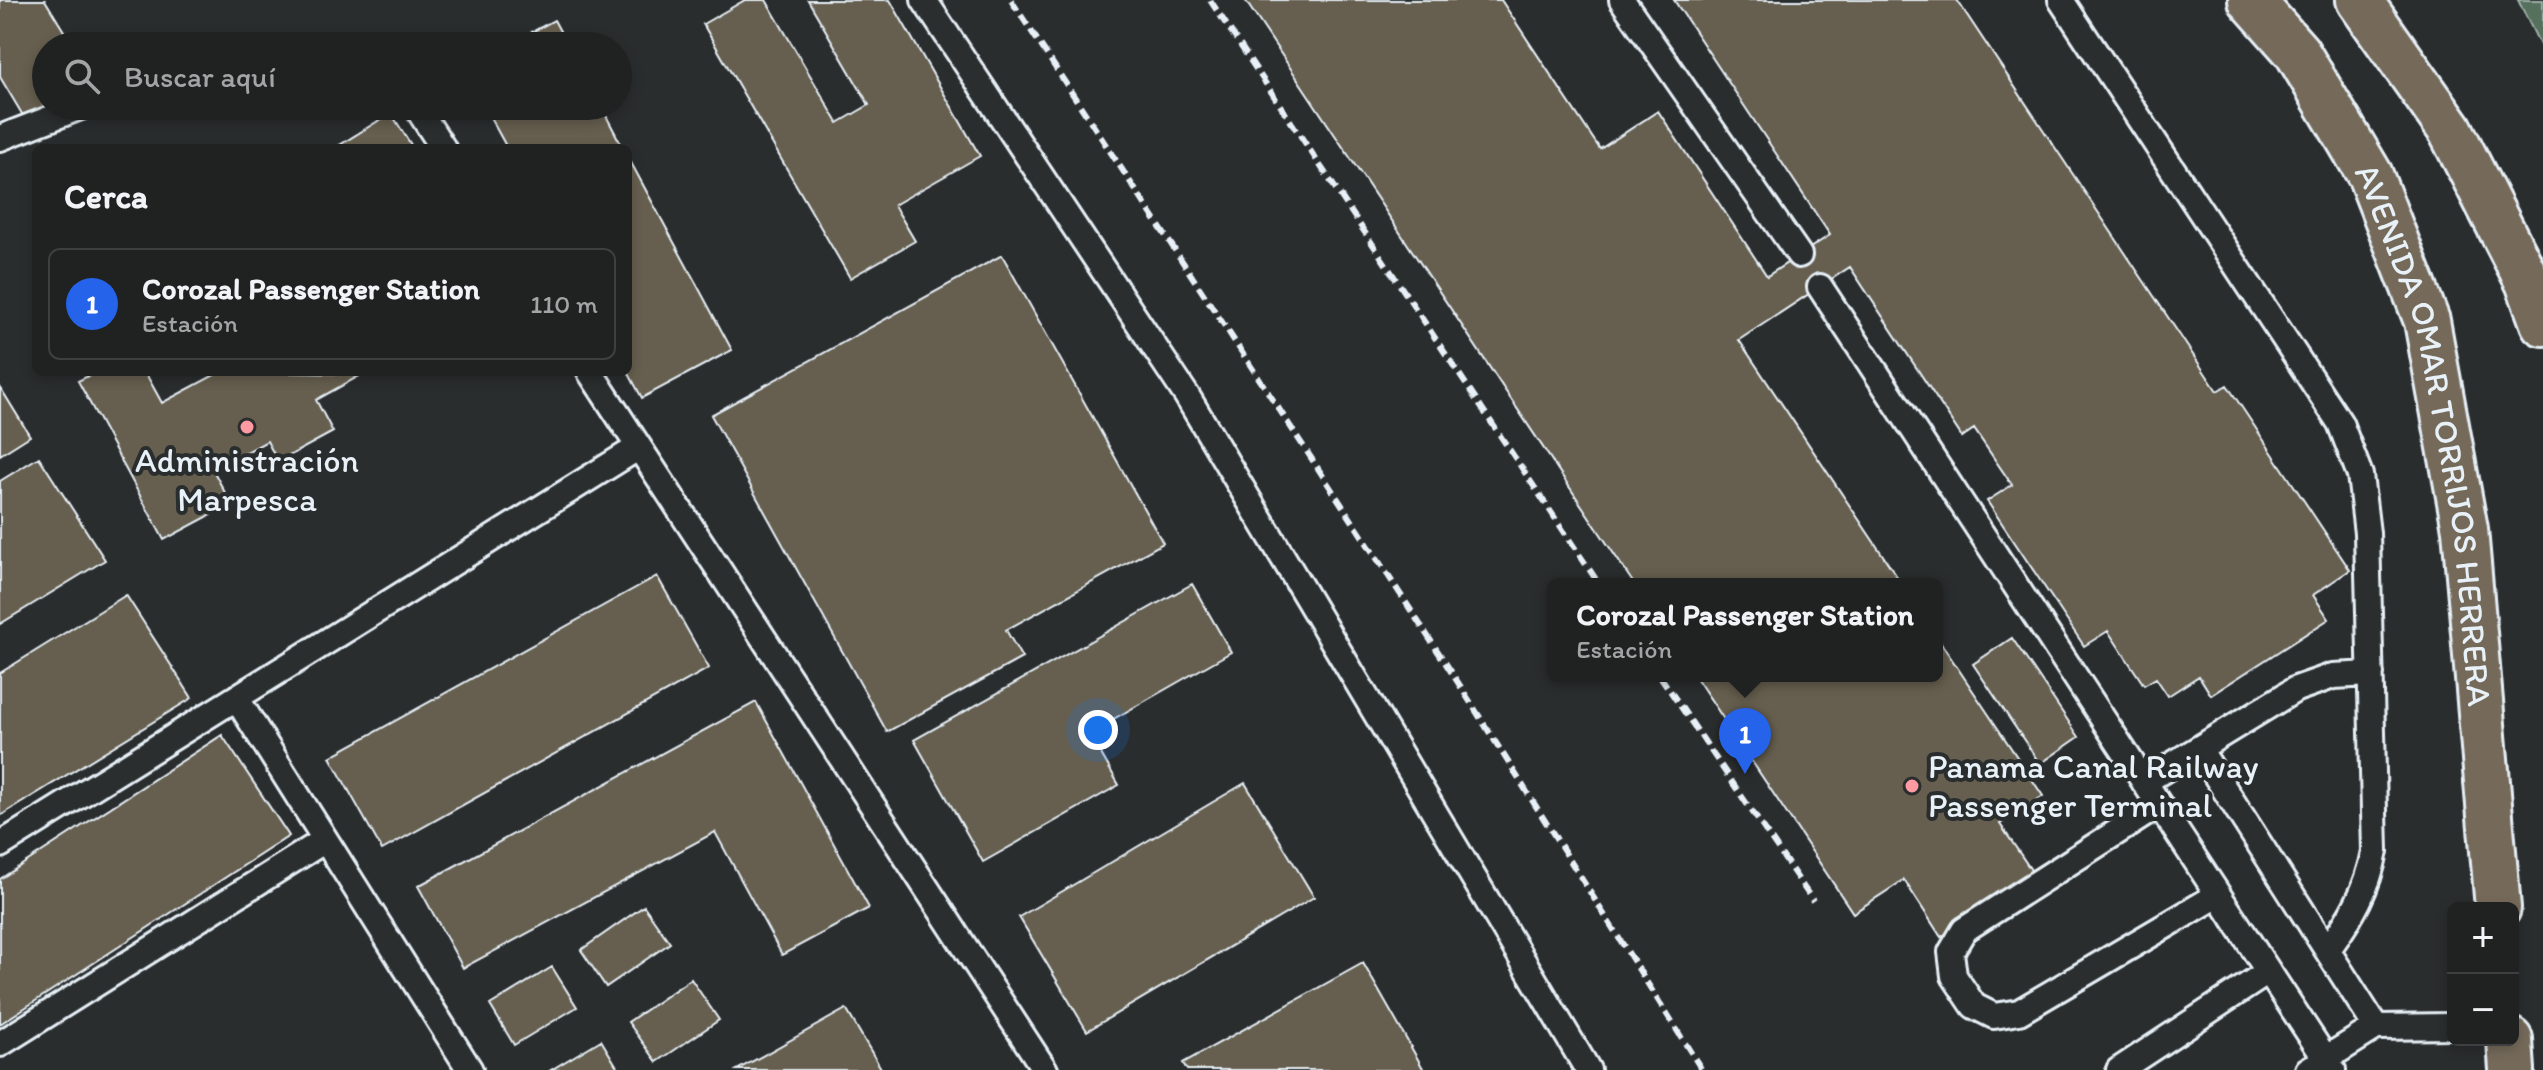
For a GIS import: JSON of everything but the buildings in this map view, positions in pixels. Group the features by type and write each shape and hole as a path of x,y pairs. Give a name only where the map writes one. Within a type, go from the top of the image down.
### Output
{"main road":[{"name":"AVENIDA OMAR TORRIJOS HERRERA","path":"2251,0 2297,52 2370,175 2427,321 2465,529 2497,902"},
{"path":"2359,0 2450,129 2528,282 2543,323"},
{"path":"2510,1046 2512,1070"}],"lane":[{"path":"924,0 1187,396 1588,1070"},
{"path":"1622,0 1799,255"},
{"path":"2061,0 2340,423 2360,475 2367,533 2375,851 2369,881 2355,911 2329,948"},
{"path":"0,138 47,120"},
{"path":"425,120 440,144"},
{"path":"1820,287 2268,972 2322,1066 2376,1027 2447,1026"},
{"path":"593,376 1035,1066"},
{"path":"0,845 639,447"},
{"path":"2144,782 2296,689 2333,676 2371,674"},
{"path":"237,699 470,1070"},
{"path":"2199,749 2329,948 2376,1027"},
{"path":"2159,805 1964,930 1951,952 1954,976 1974,1006 1994,1016 2019,1012 2218,895"},
{"path":"0,1044 325,840"},
{"path":"2119,1070 2268,972"}],"green space":[{"path":"2518,0 2543,0 2543,51"}],"railway":[{"path":"1011,0 1452,673 1702,1070"},
{"path":"1210,0 1595,578"},
{"path":"1664,682 1813,901"}],"place":[{"name":"Administración Marpesca","path":"247,427"},
{"name":"Corozal Passenger Station","path":"1745,774"},
{"name":"Panama Canal Railway Passenger Terminal","path":"1912,786"}]}
